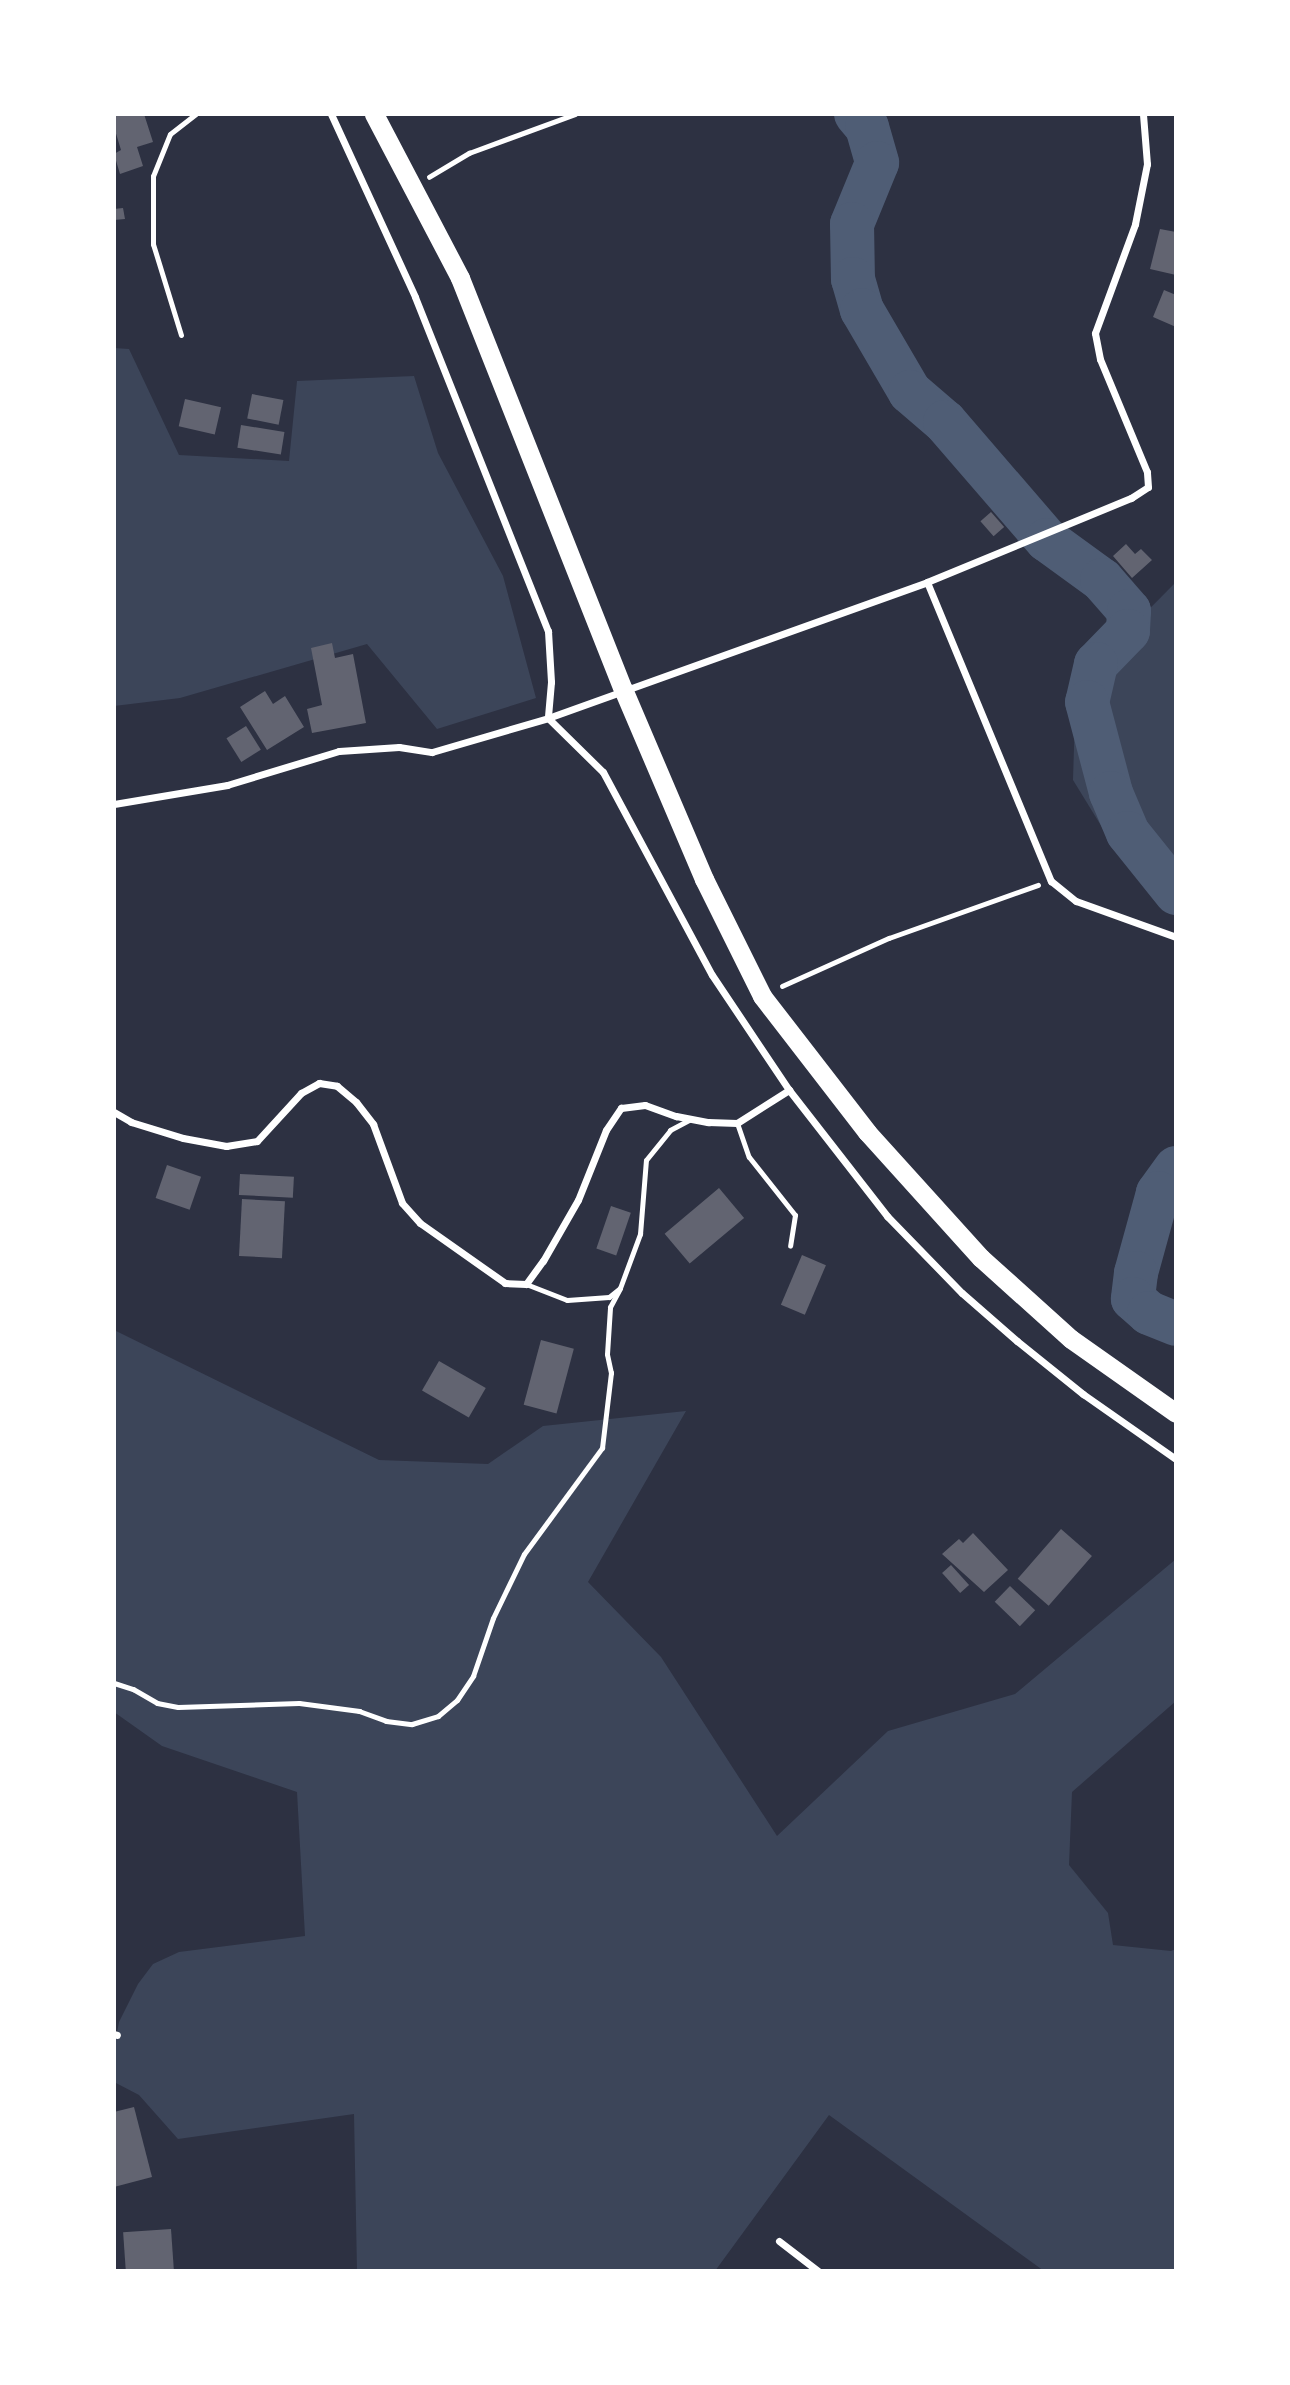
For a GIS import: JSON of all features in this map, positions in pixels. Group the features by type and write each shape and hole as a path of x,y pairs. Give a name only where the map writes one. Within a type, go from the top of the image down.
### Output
{"highway":[{"path":"374,114 460,278 622,689 704,879 762,996 867,1132 981,1258 1071,1339 1176,1413"}],"street":[{"path":"331,114 415,297 548,631 551,682 548,718"},
{"path":"114,804 227,785 339,751 399,747 432,752 548,718 622,689 927,582 1131,498 1148,487 1147,472 1100,359 1095,333 1135,224 1147,164 1143,114"},
{"path":"927,582 1051,881 1076,901 1176,937"},
{"path":"548,718 603,772 712,975 789,1090 887,1216 962,1293 1083,1394 1176,1459"},
{"path":"114,1111 131,1122 226,1146 257,1141 301,1093 319,1083 337,1086 356,1102 373,1124 402,1203 420,1223 505,1283 526,1284 543,1261 578,1200 606,1130 621,1108 645,1105 691,1119 737,1123 789,1090"},
{"path":"779,2241 818,2271"}],"lane":[{"path":"181,335 153,244 153,177 170,134 196,114"},
{"path":"114,1683 133,1689 157,1703 178,1707 299,1703 359,1711 387,1721 412,1724 438,1716 457,1700 473,1676 490,1627 524,1554 602,1448 611,1373 607,1354 610,1307 640,1234 646,1160 670,1130 691,1119"},
{"path":"737,1123 749,1157 794,1215 790,1246"},
{"path":"526,1284 567,1300 609,1297 620,1288"}],"path":[{"path":"412,187 470,153 575,114"},
{"path":"762,996 889,938 1051,881"}],"shaded area":[{"path":"114,348 129,349 179,455 289,461 297,381 414,376 438,453 503,576 536,698 437,729 367,644 180,698 114,706"},
{"path":"1176,582 1176,909 1159,906 1119,855 1073,780 1076,683"},
{"path":"114,1330 379,1460 488,1464 543,1426 686,1411 588,1582 661,1657 777,1836 888,1731 1015,1694 1176,1559 1176,1701 1072,1792 1069,1865 1108,1913 1113,1945 1171,1951 1176,1949 1176,2271 1044,2271 829,2115 715,2271 357,2271 354,2114 178,2139 139,2095 114,2082 114,2048 119,2022 138,1984 153,1964 179,1952 305,1936 297,1792 162,1746 114,1712"}],"building":[{"path":"114,114 144,114 153,142 137,147 143,166 120,174 114,154 121,150 114,127"},
{"path":"123,208 125,219 114,220 114,209"},
{"path":"1160,229 1176,232 1176,275 1150,269"},
{"path":"1164,290 1176,295 1176,327 1153,317"},
{"path":"252,394 283,400 279,425 247,419"},
{"path":"185,399 221,407 215,435 179,426"},
{"path":"241,425 284,432 281,455 237,448"},
{"path":"991,512 1004,527 994,536 980,521"},
{"path":"1126,544 1135,554 1141,549 1152,560 1132,578 1113,556"},
{"path":"332,643 335,658 353,654 366,723 312,733 307,709 322,705 311,648"},
{"path":"265,691 273,704 285,696 304,727 267,750 240,707"},
{"path":"246,726 261,750 241,762 226,738"},
{"path":"167,1165 201,1177 190,1210 156,1198"},
{"path":"240,1174 294,1177 293,1198 239,1195"},
{"path":"719,1188 744,1218 690,1264 665,1234"},
{"path":"242,1199 285,1201 282,1258 239,1256"},
{"path":"611,1206 631,1213 616,1255 596,1249"},
{"path":"802,1255 826,1265 805,1315 781,1305"},
{"path":"541,1340 574,1349 557,1414 524,1405"},
{"path":"439,1361 486,1388 469,1417 422,1390"},
{"path":"1061,1529 1092,1556 1049,1606 1018,1579"},
{"path":"973,1533 1008,1570 984,1592 942,1554 959,1539 963,1543"},
{"path":"951,1565 969,1585 960,1593 942,1573"},
{"path":"1010,1586 1035,1610 1020,1626 995,1602"},
{"path":"134,2107 152,2177 114,2187 114,2112"},
{"path":"171,2229 174,2271 126,2271 123,2232"}],"waterway":[{"path":"856,114 867,127 877,163 852,224 853,279 862,310 910,392 945,422 1047,540 1102,580 1129,611 1128,631 1096,664 1087,702 1111,793 1128,833 1176,893"},
{"path":"1176,1168 1158,1193 1136,1273 1133,1299 1149,1313 1176,1324"}]}
